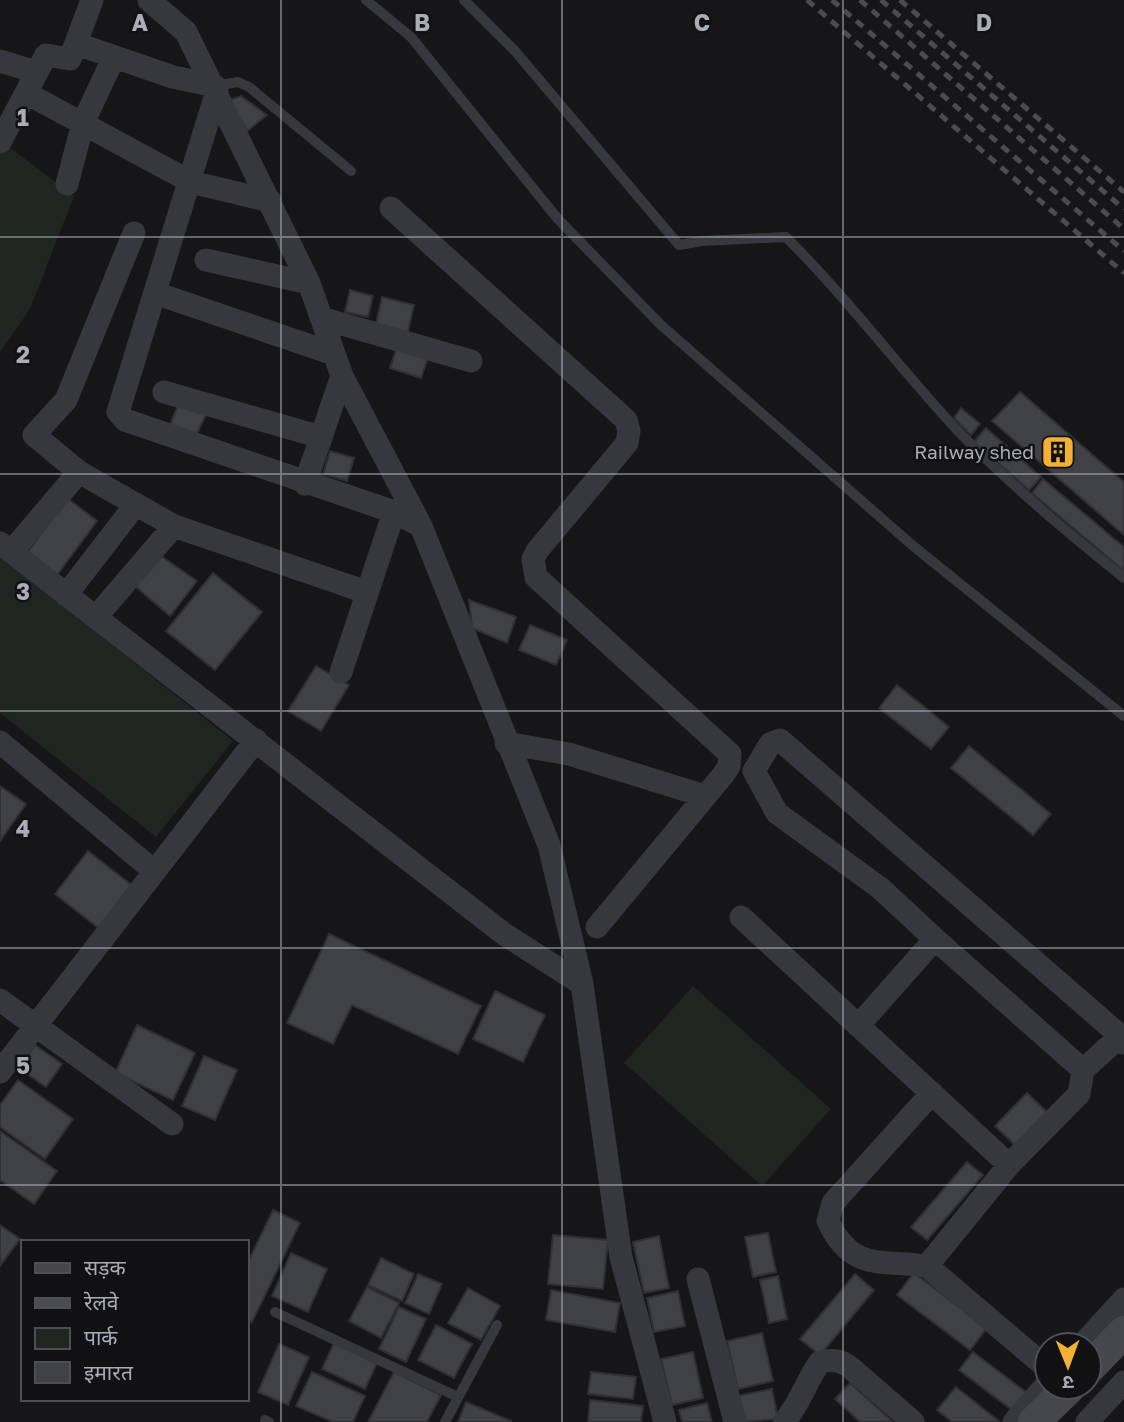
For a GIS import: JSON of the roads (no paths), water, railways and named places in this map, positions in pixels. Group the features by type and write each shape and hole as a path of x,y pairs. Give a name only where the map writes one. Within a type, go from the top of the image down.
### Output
{"street":[{"path":"149,0 186,32 309,283 342,376 421,526 549,845 562,888 582,984 621,1256 665,1422"},
{"path":"0,142 46,55 69,60 77,44 85,2"},
{"path":"77,44 216,89"},
{"path":"67,184 83,123 114,57"},
{"path":"0,61 83,123 191,182 270,201"},
{"path":"216,89 191,182 118,412 125,420 305,484 394,512 421,526"},
{"path":"391,208 626,420 629,431 627,443 537,551 533,568 536,577 730,754 729,766 597,927"},
{"path":"134,233 66,400 34,435 79,472 174,526 366,592"},
{"path":"206,260 309,283"},
{"path":"155,293 334,355"},
{"path":"321,318 471,361"},
{"path":"305,484 342,376"},
{"path":"164,392 321,437"},
{"path":"79,472 6,547 504,934 582,984"},
{"path":"66,595 136,505"},
{"path":"341,672 394,512"},
{"path":"96,617 174,526"},
{"path":"0,1072 256,740"},
{"path":"1083,1070 880,888 777,813 754,771 769,744 780,740 1124,1041"},
{"path":"0,742 154,871"},
{"path":"506,743 569,754 705,796"},
{"path":"741,917 1009,1165"},
{"path":"859,1026 935,939"},
{"path":"0,1000 172,1124"},
{"path":"927,1266 1009,1165 1079,1094 1083,1070 1115,1041 1124,1041"},
{"path":"932,1093 833,1203 828,1221 841,1242 857,1256 876,1264 927,1266 1033,1356"},
{"path":"698,1279 735,1422"},
{"path":"1095,1331 1124,1299"},
{"path":"1103,1354 1124,1332"},
{"path":"784,1422 811,1374 820,1362 830,1359 842,1361 913,1422"},
{"path":"1087,1422 1124,1382"},
{"path":"1014,1422 1033,1400"},
{"path":"1034,1422 1056,1401"}],"lane":[{"path":"366,0 411,37 556,218 661,325 912,545 1124,716"},
{"path":"464,0 515,51 679,245 702,240 786,237 838,289 955,428 1000,473 1124,578"},
{"path":"216,89 238,82 249,88 351,171"},
{"path":"275,1312 458,1397"},
{"path":"445,1422 497,1325"}],"railway":[{"path":"807,0 1124,273"},
{"path":"832,0 1124,251"},
{"path":"860,0 1124,229"},
{"path":"881,0 1124,209"},
{"path":"900,0 1124,192"}],"place":[{"name":"Railway shed","path":"1058,452"}]}
